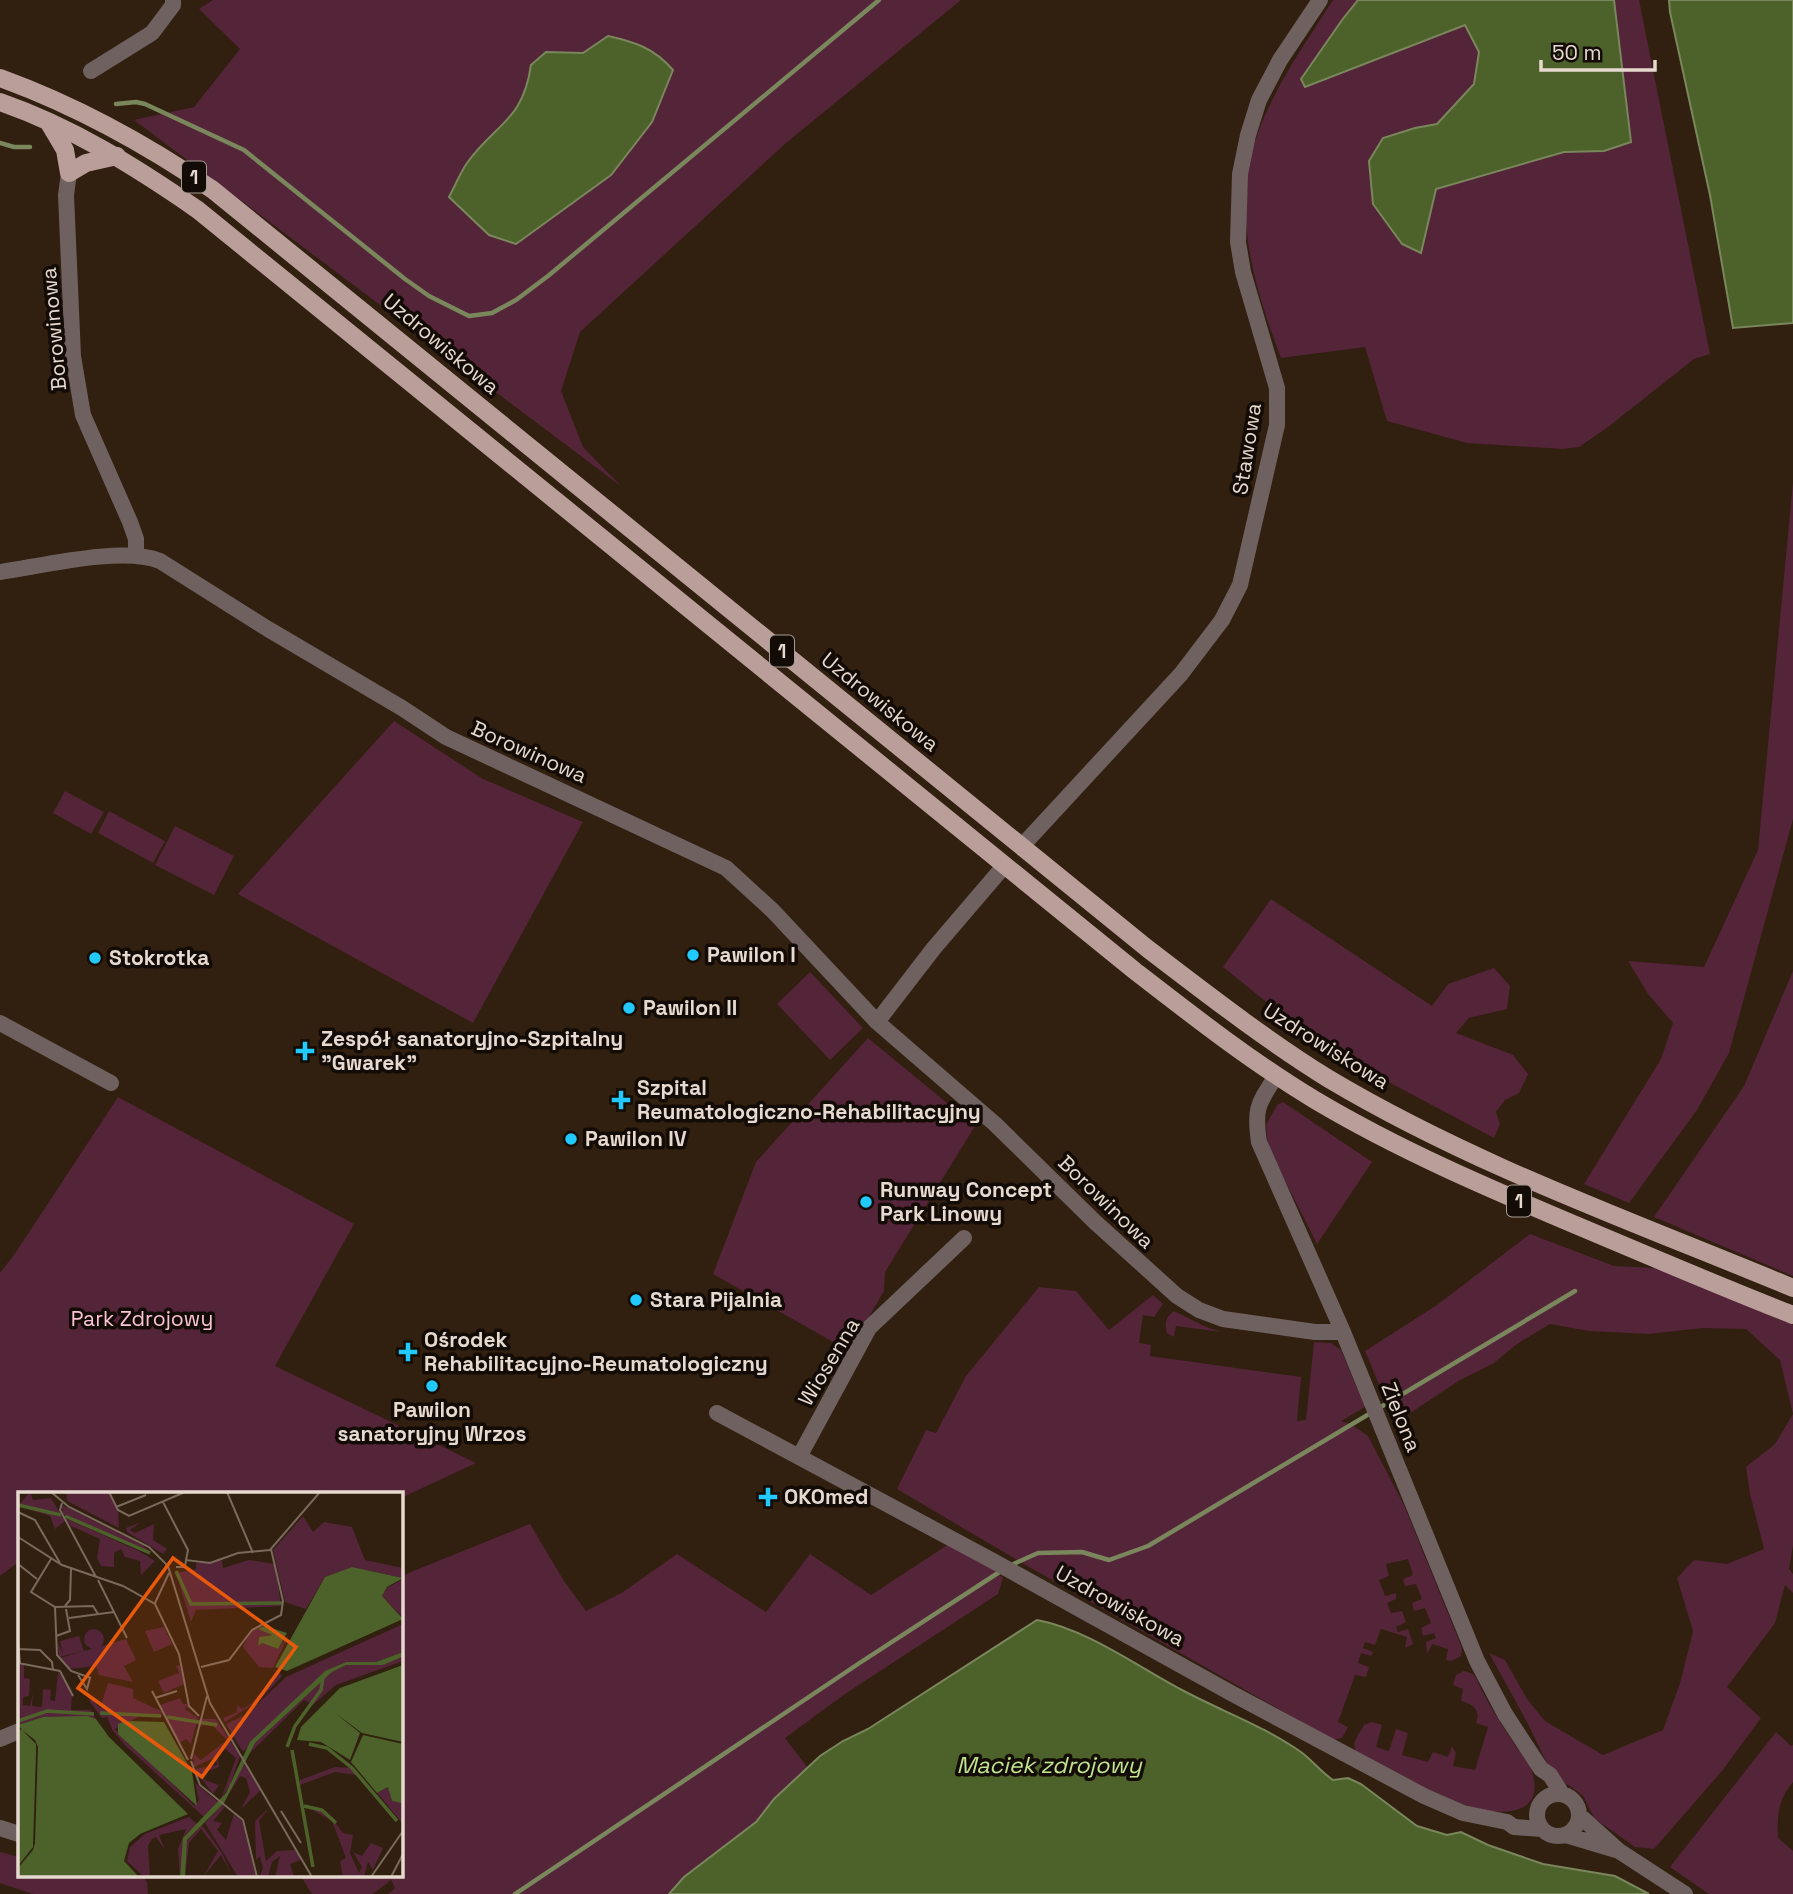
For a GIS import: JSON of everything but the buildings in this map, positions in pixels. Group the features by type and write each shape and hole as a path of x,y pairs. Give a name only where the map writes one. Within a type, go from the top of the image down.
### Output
{"main road":[{"name":"Uzdrowiskowa","path":"0,78 59,102 132,137 213,190 1235,1016 1349,1090 1445,1141 1787,1286"},
{"name":"1","path":"0,102 47,121 117,156 188,203 1184,1010 1276,1076 1355,1122 1491,1190 1793,1315"},
{"path":"47,121 65,149 69,173 86,163 117,156"},
{"path":"979,844 1008,849 1022,846"}],"street":[{"path":"91,71 152,33 173,5 173,0"},
{"name":"Stawowa","path":"1022,846 1181,674 1222,620 1240,585 1277,425 1277,388 1243,272 1238,242 1240,174 1259,100 1280,60 1320,0"},
{"name":"Borowinowa","path":"69,173 66,195 73,356 83,415 130,522 136,539 136,555"},
{"name":"Borowinowa","path":"0,572 102,557 136,555 160,561 446,737 726,868 765,903 877,1022 995,1124 1095,1222 1177,1296 1199,1310 1223,1319 1315,1332 1343,1332"},
{"path":"877,1022 934,948 1005,865"},
{"path":"0,1023 111,1083"},
{"name":"Zielona","path":"1276,1076 1261,1099 1255,1118 1259,1142 1376,1410 1486,1682 1541,1769 1550,1775 1562,1794"},
{"name":"Wiosenna","path":"799,1457 869,1328 964,1238"},
{"name":"Uzdrowiskowa","path":"717,1413 993,1560 1220,1688 1424,1796 1462,1812 1507,1822 1514,1827 1542,1829"},
{"path":"0,1739 18,1731"},
{"path":"1541,1769 1537,1821 1542,1829 1551,1835 1566,1835 1619,1851"},
{"path":"1507,1822 1540,1806 1549,1796 1562,1794 1574,1800 1579,1815 1619,1851 1685,1894"},
{"path":"1566,1835 1577,1825 1579,1815"},
{"path":"0,1828 18,1834"}],"green space":[{"path":"213,0 961,0 786,143 580,332 561,391 583,447 622,487 134,120 194,107 240,49 199,9","holes":["546,52 583,53 467,163 516,108 528,81 531,65"]},
{"path":"1333,0 1358,0 1302,79 1305,87 1465,25 1479,52 1474,84 1437,124 1415,128 1436,189 1564,152 1604,151 1630,142 1614,0 1639,0 1710,354 1694,359 1579,447 1563,449 1467,443 1387,421 1365,347 1281,358 1262,303 1249,246 1246,187 1250,158 1274,96"},
{"path":"1793,482 1793,819 1729,1053 1697,1110 1629,1203 1584,1184 1661,1059 1673,1023 1648,994 1628,961 1704,967 1758,850"},
{"path":"394,721 483,779 583,822 473,1023 238,894"},
{"path":"65,791 104,812 91,834 53,813"},
{"path":"109,811 165,841 153,863 98,833"},
{"path":"175,826 234,856 214,895 155,865"},
{"path":"1271,899 1432,1006 1448,984 1494,968 1510,986 1507,1009 1469,1018 1456,1033 1513,1055 1528,1074 1519,1093 1505,1100 1496,1112 1500,1124 1494,1138 1381,1078 1296,1026 1223,967"},
{"path":"1793,971 1793,1276 1654,1217 1744,1086"},
{"path":"810,972 863,1028 830,1060 777,1004"},
{"path":"868,1038 975,1126 885,1272 884,1291 849,1351 713,1274 756,1162"},
{"name":"Park Zdrojowy","path":"118,1097 354,1224 275,1366 476,1463 402,1498 402,1492 18,1492 18,1565 16,1564 0,1576 0,1273"},
{"path":"1283,1102 1372,1162 1317,1244 1268,1147 1266,1125 1277,1105"},
{"path":"1530,1234 1614,1266 1655,1268 1793,1325 1793,1414 1780,1360 1746,1329 1702,1328 1649,1334 1589,1331 1550,1324 1517,1344 1494,1363 1460,1380 1395,1423 1365,1351 1437,1305"},
{"path":"1039,1287 1076,1291 1109,1330 1153,1295 1163,1304 1154,1317 1143,1315 1139,1343 1151,1345 1150,1356 1301,1377 1297,1421 1306,1420 1314,1342 1331,1343 1341,1350 1365,1407 1341,1421 1368,1436 1404,1505 1462,1648 1461,1656 1451,1661 1446,1660 1448,1649 1432,1644 1427,1654 1426,1642 1436,1638 1434,1633 1423,1636 1421,1628 1431,1623 1425,1608 1414,1611 1412,1603 1422,1599 1416,1584 1405,1586 1403,1579 1413,1575 1408,1559 1386,1564 1389,1576 1379,1580 1385,1596 1396,1593 1396,1599 1387,1603 1391,1613 1402,1611 1406,1622 1396,1627 1398,1632 1408,1629 1413,1644 1405,1648 1407,1637 1381,1629 1375,1645 1365,1642 1363,1648 1373,1652 1371,1656 1361,1653 1358,1663 1369,1667 1366,1677 1355,1675 1338,1722 1348,1727 1342,1738 1333,1740 897,1489 926,1430 936,1433 966,1376"},
{"path":"1174,1311 1221,1332 1176,1326 1174,1337 1167,1333 1166,1320"},
{"path":"1793,1414 1793,1545 1789,1569 1793,1574 1793,1593 1785,1585 1775,1623 1727,1687 1761,1718 1722,1771 1654,1849 1635,1847 1594,1818 1584,1797 1569,1785 1556,1782 1489,1653 1505,1660 1527,1699 1545,1721 1603,1755 1663,1730 1680,1683 1693,1631 1677,1578 1694,1560 1727,1564 1764,1549 1746,1467 1775,1444"},
{"path":"530,1524 564,1581 586,1611 623,1592 677,1554 766,1612 810,1554 871,1595 952,1542 984,1561 1003,1578 998,1594 845,1694 785,1738 808,1768 774,1799 756,1822 684,1877 669,1894 388,1894 395,1888 391,1880 373,1894 312,1894 301,1876 402,1876 402,1576"},
{"path":"1464,1671 1476,1678 1500,1723 1531,1767 1534,1791 1531,1800 1524,1807 1502,1812 1459,1803 1413,1783 1356,1752 1354,1745 1358,1735 1364,1725 1372,1722 1382,1725 1376,1747 1389,1751 1396,1729 1408,1733 1402,1755 1428,1762 1433,1752 1448,1757 1452,1746 1456,1753 1453,1766 1475,1770 1488,1727 1476,1723 1477,1711 1461,1701 1463,1689 1453,1685 1456,1675"},
{"path":"1776,1732 1793,1745 1793,1782 1781,1802 1778,1838 1793,1851 1793,1894 1709,1894 1670,1867"},
{"path":"0,1852 18,1857 18,1876 143,1876 147,1882 148,1894 33,1894 0,1883"}],"water":[{"path":"1358,0 1614,0 1631,142 1604,151 1564,152 1436,189 1421,253 1402,244 1373,204 1369,161 1383,138 1437,124 1474,84 1479,52 1465,25 1305,87 1301,79"},
{"path":"1669,0 1793,0 1793,323 1733,328 1710,195"},
{"path":"608,36 643,47 659,56 673,70 652,122 611,175 516,244 489,235 449,197 464,167 515,110 527,84 531,65 546,52 583,53"},
{"name":"Maciek zdrojowy","path":"1037,1620 1093,1640 1182,1690 1272,1734 1301,1752 1333,1780 1348,1778 1361,1784 1417,1826 1447,1835 1461,1832 1488,1845 1543,1864 1615,1876 1649,1894 669,1894 684,1877 756,1822 774,1799 820,1756 868,1729"}],"waterway":[{"path":"116,104 145,104 244,150 429,296 469,316 492,313 516,300 548,276 879,0"},
{"path":"0,143 14,147 30,147"},
{"path":"1009,1566 1038,1553 1082,1552 1109,1560 1148,1546 1575,1291"},
{"path":"515,1894 1001,1571"}],"place":[{"name":"Pawilon I","path":"693,955"},
{"name":"Stokrotka","path":"95,958"},
{"name":"Pawilon II","path":"629,1008"},
{"name":"Zespół sanatoryjno-Szpitalny \"Gwarek\"","path":"305,1051"},
{"name":"Szpital Reumatologiczno-Rehabilitacyjny","path":"621,1100"},
{"name":"Pawilon IV","path":"571,1139"},
{"name":"Runway Concept Park Linowy","path":"866,1202"},
{"name":"Stara Pijalnia","path":"636,1300"},
{"name":"Ośrodek Rehabilitacyjno-Reumatologiczny","path":"408,1352"},
{"name":"Pawilon sanatoryjny Wrzos","path":"432,1386"},
{"name":"OKOmed","path":"768,1497"}]}
